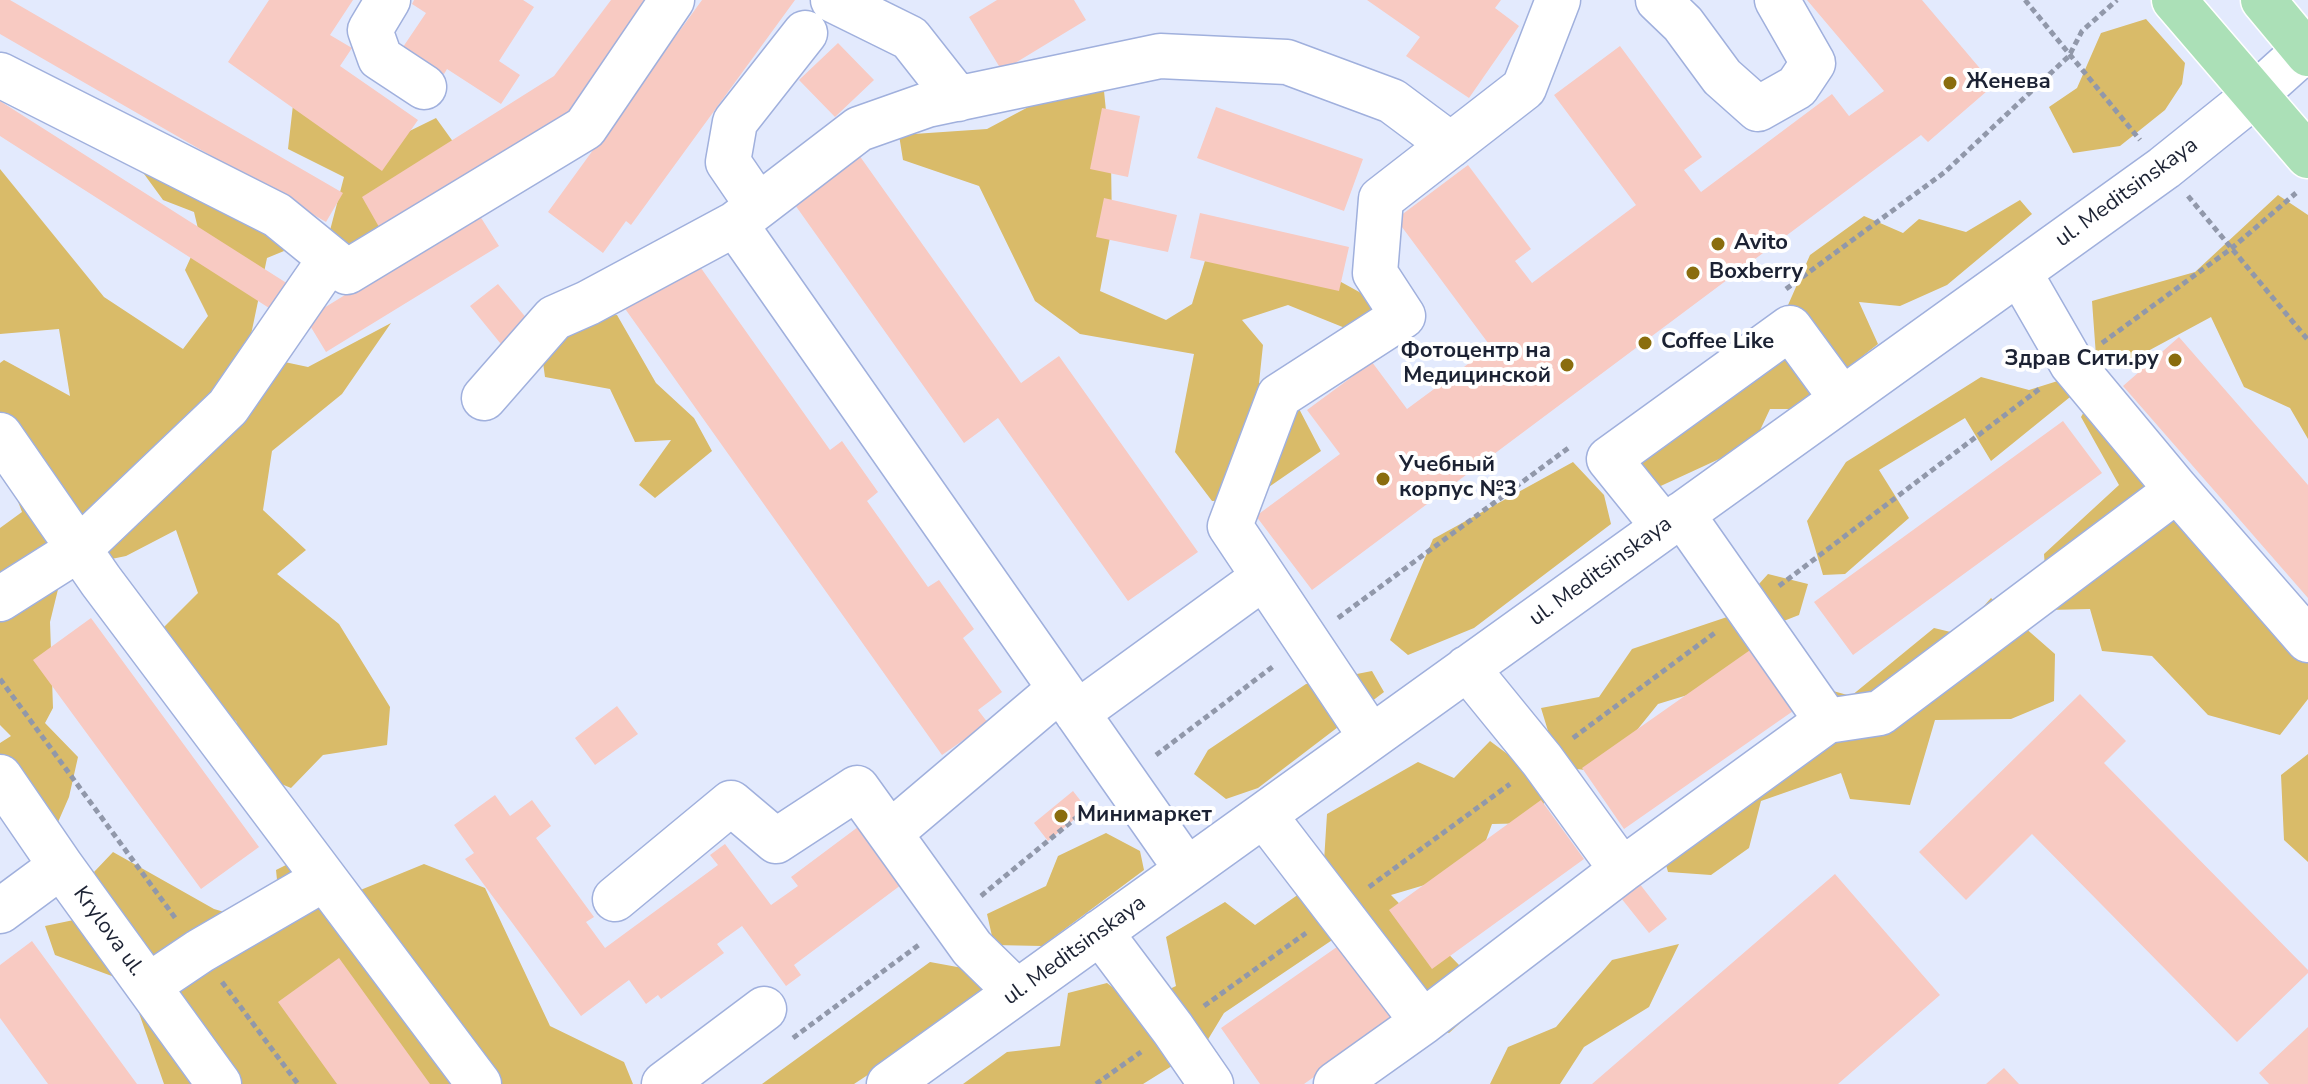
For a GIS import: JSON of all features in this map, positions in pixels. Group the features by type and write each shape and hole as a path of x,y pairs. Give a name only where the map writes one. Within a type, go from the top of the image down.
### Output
{"main road":[{"path":"2174,0 2255,95 2303,174"},
{"path":"2263,0 2306,52"}],"street":[{"path":"388,0 370,30 380,58 424,87"},
{"path":"0,75 277,215 347,272 585,128 672,0"},
{"path":"833,0 910,38 958,99"},
{"path":"1371,737 1230,526 1279,396 1403,316 1375,273 1381,199 1524,88 1558,0"},
{"path":"1658,0 1683,24 1722,77 1758,109 1797,87 1813,63 1777,0"},
{"path":"805,33 735,122 728,162 746,215 1068,701 1187,870"},
{"name":"ul. Meditsinskaya","path":"889,1084 2164,168 2306,52"},
{"path":"484,398 554,318 588,303 746,215 859,129 927,105 1160,56 1287,62 1392,101 1451,145"},
{"path":"0,599 79,549 228,407 330,259"},
{"path":"2019,272 2072,364 2308,640"},
{"path":"1827,721 1748,609 1673,521 1609,459 1790,328 1842,399"},
{"path":"0,435 101,581 479,1084"},
{"path":"1336,1084 1827,721 1880,713 2177,490"},
{"path":"890,833 1068,701 1264,577"},
{"path":"1467,668 1542,760 1622,870"},
{"name":"Krylova ul.","path":"0,777 219,1084"},
{"path":"615,899 731,803 776,841 857,788 972,948 1017,992"},
{"path":"1264,815 1423,1022"},
{"path":"0,911 61,866"},
{"path":"148,986 200,951 324,879"},
{"path":"1100,932 1211,1084"},
{"path":"664,1084 778,1024"}],"path":[{"path":"2025,0 2308,340"},
{"path":"1779,294 1945,172 2069,56 2082,31 2117,0"},
{"path":"1096,1084 1748,609 2072,364 2232,248 2303,174"},
{"path":"778,1024 951,920 1123,780 1575,444"},
{"path":"0,679 298,1084"}],"shaded area":[{"path":"2146,19 2185,63 2182,84 2165,110 2120,146 2073,153 2049,107 2077,88 2101,33"},
{"path":"1064,88 1104,91 1111,161 1112,227 1100,291 1166,320 1192,304 1207,254 1303,261 1381,304 1350,330 1288,305 1242,320 1263,345 1259,383 1296,403 1321,451 1250,500 1212,501 1175,452 1194,354 1080,334 1035,301 979,186 903,160 899,135 987,129"},
{"path":"294,96 377,147 436,118 459,150 396,274 328,238 344,177 288,149"},
{"path":"131,156 273,223 284,251 267,258 247,354 308,367 391,323 342,394 272,451 263,510 306,550 277,574 339,624 390,707 387,745 323,755 291,788 257,774 236,721 199,699 158,633 198,593 176,530 126,556 63,569 50,622 53,708 45,723 78,757 69,797 44,854 0,812 0,743 11,736 0,725 0,528 22,512 0,454 0,363 4,360 70,396 59,329 0,334 0,169 104,297 183,349 208,316 185,270 200,237 194,212 163,200"},
{"path":"2278,195 2308,215 2308,439 2290,408 2244,387 2211,317 2122,365 2096,356 2092,301 2195,272"},
{"path":"2020,200 2032,214 1947,285 1900,306 1859,302 1878,344 1795,409 1770,409 1754,443 1652,490 1624,467 1660,394 1774,337 1810,255 1864,216 1903,233 1919,219 1966,232"},
{"path":"617,315 656,383 694,418 712,451 655,498 639,485 671,440 635,442 610,389 545,377 541,348 572,317"},
{"path":"1981,377 2029,390 2064,379 2075,393 1991,461 1965,418 1879,470 1909,518 1845,574 1823,575 1807,521 1846,462"},
{"path":"2102,381 2201,509 2243,531 2308,619 2308,699 2280,735 2208,715 2152,656 2102,651 2090,609 2048,610 2044,554 2119,485 2081,417"},
{"path":"1573,462 1604,495 1611,524 1474,628 1408,655 1390,640 1433,539"},
{"path":"1768,574 1808,584 1799,615 1776,624 1753,675 1658,704 1603,772 1559,767 1541,708 1599,697 1632,649 1730,616"},
{"path":"1991,598 2055,654 2054,701 2011,719 1935,720 1910,805 1850,799 1841,773 1761,801 1749,848 1711,875 1668,872 1656,829 1685,797 1735,779 1826,689 1851,696 1934,628 1959,634"},
{"path":"1372,671 1384,692 1258,788 1226,799 1194,774 1208,750 1306,684"},
{"path":"1490,741 1549,785 1538,823 1492,824 1475,870 1391,895 1460,966 1476,1009 1449,1033 1408,1019 1353,926 1224,1013 1204,1046 1143,1084 963,1084 1007,1052 1060,1046 1068,993 1107,983 1136,1005 1176,986 1166,937 1225,902 1255,925 1323,877 1327,814 1418,762 1454,778"},
{"path":"2308,754 2308,862 2284,840 2281,775"},
{"path":"1106,833 1140,851 1144,870 1042,946 994,945 987,914 1046,886 1058,856"},
{"path":"113,852 214,909 282,929 276,870 298,859 358,891 424,864 485,888 550,1026 624,1062 633,1084 164,1084 128,982 55,955 45,926 112,912 94,872"},
{"path":"1679,944 1649,1007 1584,1047 1560,1084 1490,1084 1508,1047 1556,1027 1612,960"},
{"path":"930,962 979,971 985,987 933,1032 854,1084 762,1084"}],"building":[{"path":"0,0 10,0 343,193 326,222 0,34"},
{"path":"269,0 353,0 330,35 352,48 340,66 418,120 382,171 228,62"},
{"path":"414,0 523,0 534,7 499,61 520,75 501,104 447,69 444,74 403,47 426,13 412,4"},
{"path":"611,0 654,0 580,104 383,234 362,197 554,76"},
{"path":"702,0 795,0 631,225 626,221 603,253 548,212"},
{"path":"997,0 1074,0 1086,20 1002,71 969,17"},
{"path":"1367,0 1501,0 1495,8 1519,26 1469,98 1406,56 1420,37"},
{"path":"1807,0 1922,0 1994,85 1928,142 1921,135 1312,590 1256,516 1340,454 1307,410 1372,362 1407,409 1491,347 1396,219 1468,165 1531,249 1515,261 1532,283 1636,205 1554,95 1620,46 1702,157 1684,170 1701,192 1832,94 1849,116 1884,91"},
{"path":"838,43 874,80 835,117 799,80"},
{"path":"0,101 296,289 280,315 0,136"},
{"path":"1216,107 1363,159 1344,211 1197,158"},
{"path":"1102,108 1140,116 1128,177 1090,169"},
{"path":"854,148 1021,383 1059,356 1198,552 1128,601 998,418 964,443 788,195"},
{"path":"1104,198 1177,215 1168,252 1096,237"},
{"path":"478,213 499,246 326,352 306,319"},
{"path":"1200,213 1349,247 1339,291 1190,258"},
{"path":"691,254 830,450 842,441 878,492 867,501 928,587 939,580 974,629 963,638 1002,692 978,710 988,723 942,755 621,303"},
{"path":"498,284 533,326 505,349 470,306"},
{"path":"2179,337 2308,485 2308,598 2123,386"},
{"path":"2063,421 2102,473 1853,655 1814,602"},
{"path":"91,618 259,847 201,889 33,660"},
{"path":"1753,648 1796,709 1624,829 1582,768"},
{"path":"2080,694 2126,741 2104,763 2308,970 2237,1042 2032,834 1966,900 1919,852"},
{"path":"617,706 638,734 595,765 575,738"},
{"name":"Минимаркет","path":"1073,791 1087,809 1048,841 1034,823"},
{"path":"495,795 510,816 532,800 551,826 536,838 594,917 586,922 605,948 718,865 710,855 725,844 771,905 798,886 791,877 862,824 905,882 794,965 801,975 786,986 742,926 717,944 724,953 661,999 658,995 646,1004 629,980 581,1016 465,859 474,853 454,825"},
{"path":"1541,800 1584,859 1432,969 1389,910"},
{"path":"1835,874 1940,995 1838,1084 1592,1084"},
{"path":"1639,883 1667,919 1649,933 1621,898"},
{"path":"32,941 137,1084 48,1084 0,1018 0,965"},
{"path":"1344,942 1397,1018 1304,1084 1260,1084 1221,1028"},
{"path":"339,958 430,1084 337,1084 278,1002"},
{"path":"2308,1027 2308,1084 2269,1084 2259,1073"},
{"path":"2004,1068 2019,1084 1986,1084"}],"place":[{"name":"Женева","path":"1950,83"},
{"name":"Avito","path":"1718,244"},
{"name":"Boxberry","path":"1693,273"},
{"name":"Coffee Like","path":"1645,343"},
{"name":"Здрав Сити.ру","path":"2175,360"},
{"name":"Фотоцентр на Медицинской","path":"1567,365"},
{"name":"Учебный корпус №3","path":"1383,479"},
{"name":"Минимаркет","path":"1061,816"}]}
